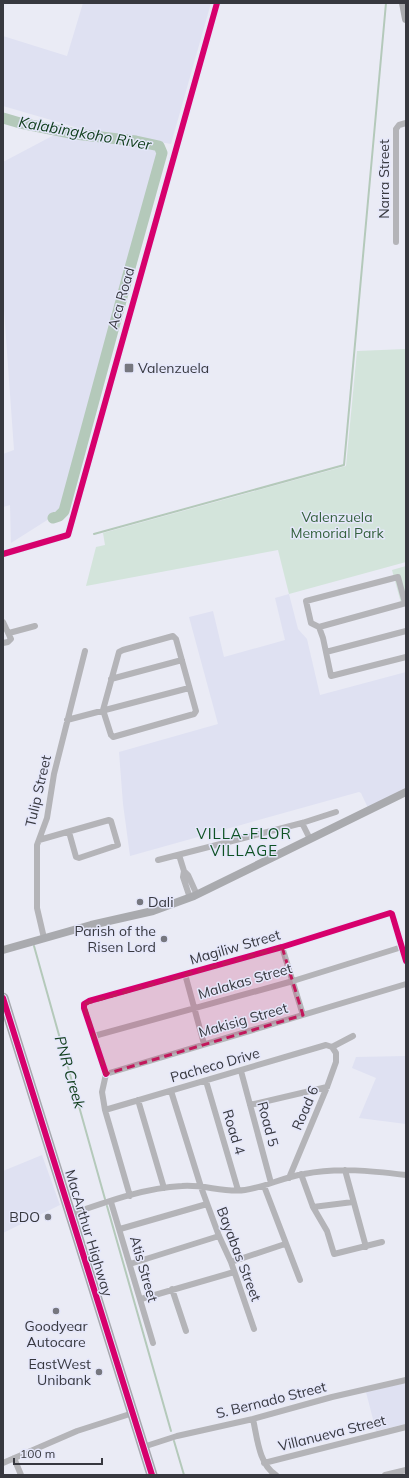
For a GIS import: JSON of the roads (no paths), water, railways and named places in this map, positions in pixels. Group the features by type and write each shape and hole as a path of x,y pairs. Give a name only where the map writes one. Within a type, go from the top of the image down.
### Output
{"highway":[{"name":"MacArthur Highway","path":"3,998 6,1015 71,1214 152,1475"}],"main road":[{"path":"404,3 406,19"},
{"path":"3,950 91,925 153,911 193,896 406,792"}],"street":[{"name":"Aca Road","path":"3,554 68,535 217,3"},
{"name":"Narra Street","path":"396,242 396,129 406,123"},
{"path":"398,577 406,603 319,627 311,623 306,601 398,577"},
{"path":"3,622 11,639 8,642 3,643"},
{"path":"9,633 35,626"},
{"path":"319,627 323,638 331,676 406,657"},
{"path":"326,652 406,631"},
{"path":"173,636 176,639 182,660 196,711 194,714 113,737 111,736 103,710 119,652 173,636"},
{"name":"Tulip Street","path":"44,938 38,917 36,862 37,845 47,818 52,782 85,651"},
{"path":"111,679 182,660"},
{"path":"67,720 189,688"},
{"path":"158,860 302,823 336,812"},
{"path":"39,840 110,820 118,845 79,858 76,857 69,832"},
{"path":"302,823 310,839"},
{"path":"179,855 184,871 183,877 193,896"},
{"name":"Magiliw Street","path":"94,1036 84,1008 84,1004 88,1001 282,947 390,913 392,914 402,947"},
{"path":"282,947 303,1015"},
{"path":"402,947 406,961"},
{"name":"Malakas Street","path":"94,1036 293,981 402,947"},
{"path":"185,974 204,1044"},
{"name":"Makisig Street","path":"106,1074 406,984"},
{"path":"94,1036 106,1074 102,1092 105,1110 130,1196"},
{"name":"Pacheco Drive","path":"105,1110 326,1045 332,1046 353,1036"},
{"name":"Road 6","path":"289,1178 328,1087 336,1062 336,1054 332,1046"},
{"name":"Road 5","path":"241,1071 271,1183"},
{"name":"Road 4","path":"206,1081 238,1190"},
{"path":"250,1105 328,1087"},
{"name":"Bayabas Street","path":"171,1091 207,1204 231,1262 254,1329"},
{"path":"138,1100 164,1188"},
{"path":"71,1214 130,1196 183,1185 238,1190 264,1186 301,1174 321,1171 345,1170 406,1175"},
{"path":"345,1170 366,1246"},
{"path":"301,1174 312,1207 328,1231 334,1254 382,1242"},
{"path":"264,1186 300,1280"},
{"name":"Atis Street","path":"111,1202 153,1343"},
{"path":"312,1207 353,1202"},
{"path":"120,1229 207,1204"},
{"path":"130,1264 219,1236"},
{"path":"231,1262 285,1244"},
{"path":"140,1299 234,1272"},
{"path":"172,1289 186,1331"},
{"name":"S. Bernado Street","path":"143,1447 177,1436 253,1419 332,1397 406,1380"},
{"path":"3,1463 77,1431 133,1413"},
{"path":"253,1419 264,1463 270,1471 276,1475"},
{"name":"Villanueva Street","path":"264,1463 406,1427"},
{"path":"14,1458 21,1475"},
{"path":"385,1475 406,1470"}],"waterway":[{"path":"94,534 344,465 386,3"},
{"name":"Kalabingkoho River","path":"3,118 75,134 136,141 159,146 162,153 64,511 59,516 53,518"},
{"name":"Kalabingkoho River","path":"64,511 67,514"},
{"name":"PNR Creek","path":"34,946 105,1199"},
{"name":"PNR Creek","path":"107,1206 171,1431"},
{"name":"PNR Creek","path":"174,1441 184,1475"}],"place":[{"name":"Valenzuela","path":"129,368"},
{"name":"Dali","path":"140,902"},
{"name":"Parish of the Risen Lord","path":"164,939"},
{"name":"BDO","path":"48,1217"},
{"name":"Goodyear Autocare","path":"56,1311"},
{"name":"EastWest Unibank","path":"99,1372"}],"district":[{"name":"VILLA-FLOR VILLAGE","path":"244,842"}],"park label":[{"name":"Valenzuela Memorial Park","path":"337,526"}]}
